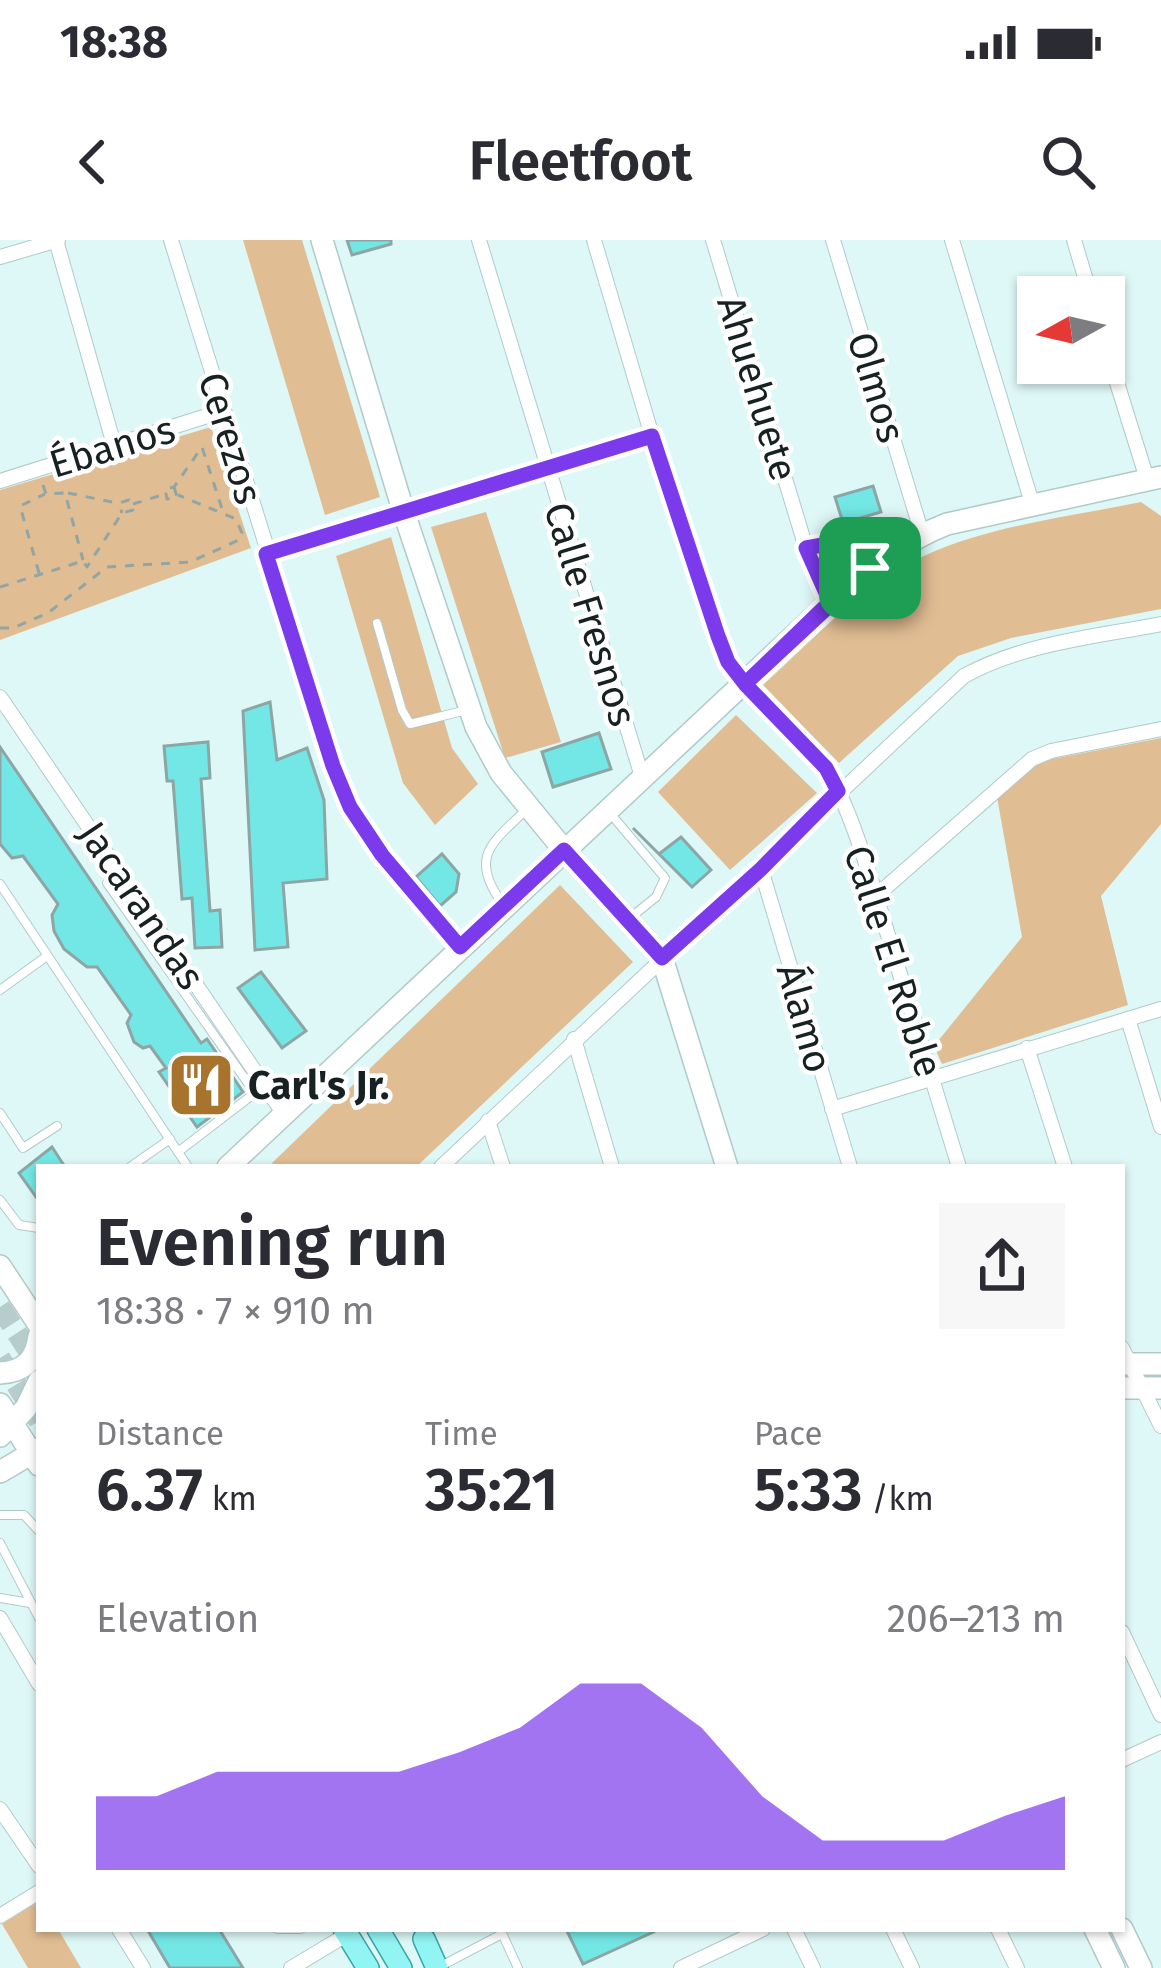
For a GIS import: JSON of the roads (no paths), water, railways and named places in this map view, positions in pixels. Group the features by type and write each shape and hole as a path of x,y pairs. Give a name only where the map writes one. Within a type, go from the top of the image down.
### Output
{"main road":[{"path":"322,240 470,710 492,759 564,850 662,958 726,1164"},
{"path":"231,1164 870,568 922,534 1032,503 1154,478"},
{"path":"0,1267 32,1308"},
{"path":"0,1375 28,1363 36,1343"},
{"path":"1125,1359 1161,1364"},
{"path":"0,1375 36,1385"},
{"path":"7,1430 36,1389"},
{"path":"0,1404 7,1430 36,1455"},
{"path":"0,1472 36,1456"},
{"path":"346,1932 368,1968"},
{"path":"381,1932 401,1968"},
{"path":"1096,1932 1114,1968"},
{"path":"1123,1932 1141,1968"},
{"path":"421,1934 440,1967"}],"street":[{"path":"0,257 57,240 114,445"},
{"name":"Cerezos","path":"171,240 333,766 350,807 382,855 460,947"},
{"name":"Calle Fresnos","path":"479,240 643,780"},
{"name":"Calle El Roble","path":"594,240 652,436 728,662 826,768 838,791 876,896 958,1164"},
{"name":"Ahuehuete","path":"713,240 806,548 830,602"},
{"name":"Olmos","path":"833,240 922,534"},
{"path":"952,240 1032,503"},
{"path":"1074,240 1085,276"},
{"path":"1120,384 1154,478"},
{"name":"Ébanos","path":"0,481 224,411"},
{"path":"266,554 652,436"},
{"path":"444,1164 952,686 980,667 1041,647 1161,624"},
{"name":"Jacarandas","path":"0,697 186,983 284,1114"},
{"path":"876,896 1032,759 1161,729"},
{"name":"Álamo","path":"761,869 849,1164"},
{"path":"832,1108 1161,1009"},
{"path":"1128,1019 1161,1127"},
{"path":"574,1040 611,1164"},
{"path":"1028,1048 1064,1164"},
{"path":"488,1121 502,1164"},
{"path":"1125,1361 1161,1426"},
{"path":"0,1618 36,1679"},
{"path":"1125,1638 1161,1715"},
{"path":"1125,1759 1161,1742"},
{"path":"0,1809 36,1862"},
{"path":"0,1916 36,1894"},
{"path":"121,1932 143,1968"},
{"path":"291,1968 346,1932"},
{"path":"681,1968 701,1964 758,1932"},
{"path":"796,1932 814,1968"},
{"path":"894,1932 912,1968"},
{"path":"999,1932 1017,1968"}],"lane":[{"path":"806,548 850,540 870,568"},
{"path":"376,622 410,724 470,710"},
{"path":"504,906 486,880 485,857 491,844 530,807"},
{"path":"608,811 665,878 656,897 628,919"},
{"path":"107,883 146,924"},
{"path":"0,884 186,1164"},
{"path":"0,990 46,956"},
{"path":"178,1152 255,1094 228,1044"},
{"path":"0,1113 23,1148 57,1126"},
{"path":"134,1164 170,1139"},
{"path":"0,1200 20,1225 36,1228"},
{"path":"0,1515 25,1515 36,1528"},
{"path":"0,1543 36,1612"},
{"path":"0,1598 32,1603"},
{"path":"440,1967 499,1932"},
{"path":"501,1932 518,1968"}],"tunnel":[{"path":"0,1307 36,1362"},
{"path":"0,1358 36,1416"}],"place":[{"name":"Carl's Jr.","path":"201,1085"}]}
